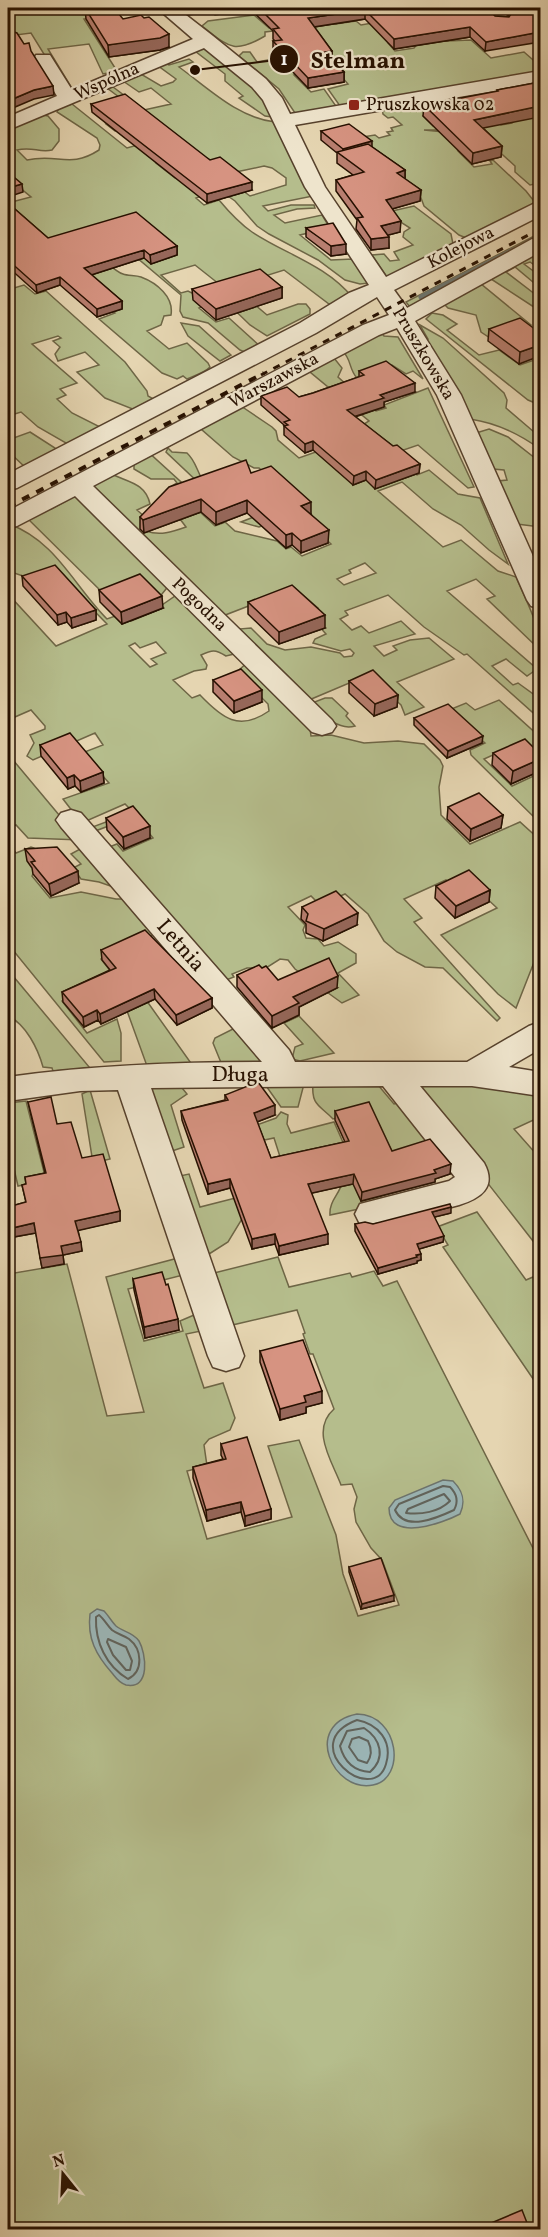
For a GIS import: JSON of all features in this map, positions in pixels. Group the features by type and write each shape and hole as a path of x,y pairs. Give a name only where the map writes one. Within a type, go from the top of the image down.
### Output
{"street":[{"name":"Pruszkowska","path":"166,8 263,87 275,102 315,187 402,318 454,404 540,600"},
{"name":"Wspólna","path":"8,124 206,40"},
{"path":"44,59 68,99"},
{"path":"284,121 540,76"},
{"name":"Kolejowa","path":"382,288 540,208"},
{"name":"Warszawska","path":"8,521 371,330 402,318 540,244"},
{"name":"Warszawska","path":"8,483 308,328 357,298 382,288"},
{"name":"Pogodna","path":"76,484 322,726"},
{"name":"Letnia","path":"71,820 278,1059 285,1075"},
{"path":"540,1020 540,1035"},
{"name":"Długa","path":"472,1074 540,1035"},
{"name":"Długa","path":"8,1089 130,1076 472,1074 540,1084"},
{"path":"130,1076 226,1356"},
{"path":"372,1214 459,1192 472,1183 472,1172 393,1076"}],"green space":[{"path":"8,8 157,8 84,19 117,71 103,74 89,44 48,49 73,90 68,93 31,33 8,36"},
{"path":"179,8 258,8 215,15 212,11 189,15"},
{"path":"360,8 333,21 336,24 356,21 361,25 378,22 411,39 388,43 395,51 414,48 418,43 437,39 471,40 491,58 524,52 540,66 540,73 377,102 340,106 328,89 348,84 334,68 330,56 310,72 294,75 311,92 324,89 338,109 295,113 279,89 239,56 243,52 250,52 257,62 279,58 282,55 273,31 265,32 265,36 254,42 231,46 202,26 208,21 254,15 269,28 305,22"},
{"path":"204,47 248,81 262,96 273,117 265,116 239,98 243,96 225,81 225,74 191,48"},
{"path":"189,59 193,62 179,67 212,93 248,115 275,122 313,196 263,206 268,211 291,205 314,205 315,208 297,209 274,215 285,223 322,215 330,228 300,235 331,260 353,259 369,283 360,284 345,280 318,260 269,234 257,226 235,201 173,158 156,163 175,178 192,173 210,193 196,198 204,205 219,200 252,232 318,268 342,286 352,297 340,304 329,304 284,270 233,286 267,315 298,304 306,304 310,309 310,314 267,336 250,325 219,295 219,284 195,265 161,275 181,293 188,291 212,303 199,308 216,322 229,318 262,348 249,354 240,350 208,323 183,317 180,311 181,295 117,241 104,260 120,273 141,277 153,283 170,302 171,315 164,316 161,325 147,331 169,349 187,343 208,363 210,367 208,369 187,379 183,376 177,379 162,373 99,319 115,313 8,203 31,197 8,178 8,130 43,115 48,116 59,129 59,141 52,150 17,150 27,160 80,159 99,150 100,145 97,138 57,112 59,108 72,104 127,148 170,136 151,120 115,131 106,124 140,113 107,88 113,87 144,110 171,104 151,88 139,92 123,81 141,74 161,86 173,82 176,79 157,65 163,62 169,65","holes":["264,166 272,168 286,178 286,185 250,196 222,175"]},
{"path":"540,91 540,183 530,185 515,172 515,166 492,145 458,151 474,167 492,164 490,161 493,160 526,191 537,205 471,240 459,235 424,206 421,198 405,187 356,138 375,135 379,138 390,135 387,132 393,131 391,128 402,125 393,117 388,118 383,114 382,108 423,101 426,104 424,105 427,114 423,116 433,126 439,125 442,130 424,130 444,132 471,96 501,125 512,123"},
{"path":"414,206 451,234 453,244 387,277 372,255 384,254 390,261 399,260 394,252 413,245 403,237 404,232 410,228 402,223 392,211"},
{"path":"540,233 540,240 410,307 406,302"},
{"path":"540,249 540,269 530,262 524,264 540,276 540,288 515,267 506,272 540,298 540,311 488,277"},
{"path":"477,283 531,325 493,340 481,332 476,315 448,308 443,303"},
{"path":"24,285 35,294 46,291 125,362 147,391 148,396 155,400 135,410 105,398 77,372 99,365 85,352 58,361 55,354 60,347 53,341 61,338 58,336 32,344 77,383 60,389 66,395 57,399 72,413 104,429 71,446 38,427 21,412 8,416 8,286 14,288"},
{"path":"432,313 443,315 457,324 447,330 479,355 499,350 520,365 540,358 540,405 528,400 426,319"},
{"path":"181,323 199,326 231,355 220,361 188,336"},
{"path":"420,325 443,338 504,393 507,400 506,408 534,432 540,430 540,449 507,430 470,419 425,340 428,339"},
{"path":"381,332 384,336 398,337 423,379 413,371 406,374 392,365 357,378 343,352"},
{"path":"334,358 342,368 338,377 376,411 386,408 384,405 428,388 474,487 468,488 418,445 383,457 403,463 417,475 429,470 458,494 480,498 508,564 461,525 433,509 402,482 378,491 443,547 461,540 498,571 516,577 538,631 540,650 487,599 495,596 476,579 447,591 537,669 527,676 506,659 492,666 513,685 518,683 540,699 540,719 467,654 464,655 424,627 388,595 345,611 348,615 340,619 352,630 361,626 369,633 401,621 415,634 374,646 384,656 397,650 393,646 410,640 429,638 454,659 397,682 424,707 405,715 401,705 374,681 361,678 309,700 239,629 251,628 267,644 285,650 311,647 340,653 344,657 352,656 354,653 350,649 341,651 313,643 315,639 326,634 307,613 318,608 295,588 220,617 93,488 94,483 108,472 139,486 150,504 137,510 145,517 146,531 166,533 186,527 180,519 200,512 215,526 223,523 170,487 177,483 174,479 151,479 134,469 134,465 128,462 147,451 235,531 277,541 286,549 291,547 302,556 331,544 309,524 285,518 259,527 241,522 295,501 259,468 254,468 233,457 201,429 200,424 238,404 272,427 276,431 278,440 299,458 327,448 369,421 310,372","holes":["365,563 376,573 344,585 337,579 351,573 349,570"]},
{"path":"489,429 508,437 540,462 540,527 517,524 498,481 507,480 504,470 493,469 476,433"},
{"path":"30,432 55,448 57,453 27,469 8,451 8,440"},
{"path":"168,448 172,452 187,453 205,483 201,485 166,452"},
{"path":"77,495 170,584 158,599 107,597 25,516 46,505 51,509"},
{"path":"8,525 40,541 63,565 107,619 124,613 131,621 163,608 162,605 178,594 234,654 226,656 213,651 205,653 201,655 207,665 206,669 194,671 173,680 192,698 200,695 216,710 232,720 249,721 269,711 268,704 240,676 240,669 248,662 309,722 311,736 331,735 364,743 398,741 424,744 443,766 439,787 441,815 470,844 520,822 540,840 540,947 516,1008 498,994 441,935 497,908 466,879 451,885 446,880 404,899 422,918 414,922 500,1018 497,1021 443,968 425,967 397,952 384,941 368,914 345,894 320,905 311,896 288,907 305,925 303,930 306,938 318,939 324,946 338,942 356,954 356,963 338,973 359,995 342,1003 295,969 288,960 280,959 266,968 247,968 232,974 234,977 226,980 104,849 117,844 123,851 153,838 135,816 90,833 87,829 133,812 125,804 84,822 80,821 63,799 109,783 82,753 103,745 95,733 33,760 27,756 34,743 30,735 45,729 45,726 31,710 8,720 8,594 56,646 107,624 55,571 23,576 8,571","holes":["156,642 166,653 151,659 157,664 150,667 129,646 135,643 140,648"]},
{"path":"332,698 348,713 346,716 355,726 336,724 312,703"},
{"path":"499,700 540,737 540,748 531,752 520,743 484,759 512,786 540,773 540,823 471,755 470,750 485,743 449,710 466,703 475,710"},
{"path":"8,754 80,840 28,838 16,825 8,828"},
{"path":"8,843 16,853 34,848 36,866 32,876 50,898 81,892 116,899 129,899 160,932 101,959 120,983 98,984 62,1001 87,1033 117,1019 121,1033 121,1061 104,1062 8,944"},
{"path":"80,849 89,854 116,888 81,879 73,868 81,864 71,854"},
{"path":"8,970 90,1068 53,1071 52,1068 43,1067 26,1031 8,1016"},
{"path":"139,990 193,1066 186,1063 147,1066 126,1008"},
{"path":"299,1016 334,1053 300,1061 292,1059 295,1047 303,1044 284,1023"},
{"path":"235,1028 264,1064 222,1065 213,1043 215,1038"},
{"path":"178,1083 187,1094 171,1105 184,1147 166,1153 149,1090 162,1085"},
{"path":"264,1083 304,1084 298,1107 281,1107"},
{"path":"313,1083 378,1085 394,1104 404,1102 440,1143 396,1158 369,1110 333,1119 315,1101"},
{"path":"420,1086 477,1086 537,1092 536,1096 540,1097 540,1117 514,1129 537,1155 540,1154 540,1250 418,1094"},
{"path":"90,1090 110,1159 93,1163 82,1094"},
{"path":"26,1101 46,1180 18,1186 8,1143 8,1103"},
{"path":"281,1112 288,1115 287,1124 291,1133 334,1122 357,1174 379,1191 383,1204 330,1215 331,1206 342,1183 282,1163 274,1138 251,1143 243,1130 276,1118"},
{"path":"189,1174 200,1207 251,1194 242,1219 228,1242 209,1254 201,1249 175,1177"},
{"path":"477,1212 526,1280 540,1274 540,1389 443,1247 448,1245 437,1227"},
{"path":"182,1257 187,1274 128,1289 144,1341 183,1331 180,1321 201,1312 206,1330 186,1334 204,1388 223,1383 235,1418 230,1430 209,1439 204,1445 207,1466 187,1471 207,1539 292,1517 268,1446 299,1440 336,1535 343,1574 358,1616 399,1605 382,1560 371,1548 356,1522 354,1509 357,1497 352,1484 341,1485 325,1446 324,1426 327,1417 334,1409 313,1354 310,1354 297,1310 228,1326 214,1273 278,1257 289,1287 350,1273 352,1277 374,1271 383,1286 397,1281 540,1562 540,2208 536,2209 540,2216 540,2229 8,2229 8,1272 9,1274 67,1264 107,1416 144,1412 106,1277"}],"water":[{"path":"443,1480 453,1481 461,1492 463,1505 460,1514 442,1522 418,1528 398,1525 391,1519 389,1508 395,1500"},
{"path":"97,1609 104,1611 116,1626 139,1641 145,1662 140,1682 126,1685 120,1682 97,1653 91,1638 89,1623 90,1614"},
{"path":"357,1714 371,1717 382,1725 390,1735 394,1748 394,1760 390,1772 384,1780 373,1785 359,1785 346,1779 329,1757 327,1743 331,1731 340,1721"}],"building":[{"path":"85,8 114,8 123,19 141,15 144,18 149,17 169,34 160,38 108,45"},
{"path":"259,8 487,8 495,16 509,17 514,10 511,8 540,8 540,32 486,42 470,27 394,39 365,10 308,18 332,51 325,52 344,72 308,78 273,41 282,40 273,29 279,28"},
{"path":"8,30 17,33 24,44 29,43 31,51 53,86 34,90 8,101"},
{"path":"540,82 540,106 474,120 502,146 473,153 424,105 498,91"},
{"path":"125,94 210,160 220,157 252,182 207,194 91,104"},
{"path":"349,124 372,141 343,149 321,131"},
{"path":"368,144 405,170 397,173 421,190 386,200 401,221 381,226 389,237 371,239 357,218 363,217 336,180 364,172 337,152"},
{"path":"8,172 22,184 8,188"},
{"path":"8,203 48,238 136,212 177,246 150,255 144,250 84,268 122,301 97,309 60,277 36,285 8,260"},
{"path":"333,223 346,244 331,246 306,228"},
{"path":"260,269 282,287 216,309 192,289"},
{"path":"520,318 540,333 540,345 520,352 489,329"},
{"path":"386,361 415,383 380,395 384,398 347,410 420,464 376,480 366,471 354,476 313,441 305,444 284,426 288,425 284,422 290,420 261,396 287,387 299,397 364,375 359,371"},
{"path":"246,460 251,473 271,466 311,502 301,506 329,530 301,541 292,533 286,535 247,500 216,512 201,499 143,520 140,517 169,487"},
{"path":"55,565 96,610 71,618 66,612 57,615 22,576"},
{"path":"140,574 162,596 121,612 99,590"},
{"path":"292,585 325,615 279,632 248,602"},
{"path":"241,669 262,690 234,701 213,680"},
{"path":"373,670 398,695 375,704 349,681"},
{"path":"448,704 483,736 448,751 414,718"},
{"path":"70,733 103,772 80,781 74,775 67,778 40,745"},
{"path":"525,739 540,754 540,759 513,771 493,753"},
{"path":"479,793 503,815 471,829 448,807"},
{"path":"133,806 150,826 123,837 106,818"},
{"path":"57,847 78,871 49,884 31,862 35,861 25,849"},
{"path":"469,870 490,890 456,906 436,886"},
{"path":"336,891 358,913 324,929 306,921 308,914 302,907"},
{"path":"145,930 212,998 176,1015 154,989 100,1014 97,1010 83,1017 62,992 116,968 101,950"},
{"path":"329,958 338,976 293,997 299,1003 272,1016 237,975 259,965 262,968 266,966 278,980"},
{"path":"258,1082 275,1105 254,1113 271,1158 349,1141 335,1111 369,1102 392,1151 430,1139 451,1164 434,1170 436,1173 362,1192 354,1174 308,1184 328,1234 279,1246 275,1234 252,1239 230,1179 208,1184 181,1111 228,1100 225,1095"},
{"path":"51,1097 57,1124 71,1122 82,1158 103,1154 120,1211 75,1221 81,1242 61,1246 63,1255 40,1258 34,1223 8,1229 8,1207 26,1202 22,1185 26,1184 25,1177 46,1173 28,1102"},
{"path":"450,1204 451,1207 432,1212 444,1236 417,1244 421,1254 416,1255 417,1257 378,1268 355,1224 365,1222 373,1224"},
{"path":"162,1272 166,1285 168,1284 178,1319 144,1327 133,1279"},
{"path":"303,1340 322,1391 304,1396 306,1402 280,1409 260,1351"},
{"path":"247,1437 271,1509 245,1516 241,1502 206,1510 193,1467 226,1459 221,1444"},
{"path":"381,1558 394,1595 362,1604 349,1567"},
{"path":"522,2210 529,2228 540,2222 540,2229 477,2229"}],"waterway":[{"path":"525,244 540,236"},
{"path":"421,297 513,250"}],"railway":[{"path":"261,375 540,229"},
{"path":"8,507 264,373"}],"place":[{"name":"Stelman","path":"195,70"},
{"name":"Pruszkowska 02","path":"354,105"}]}
